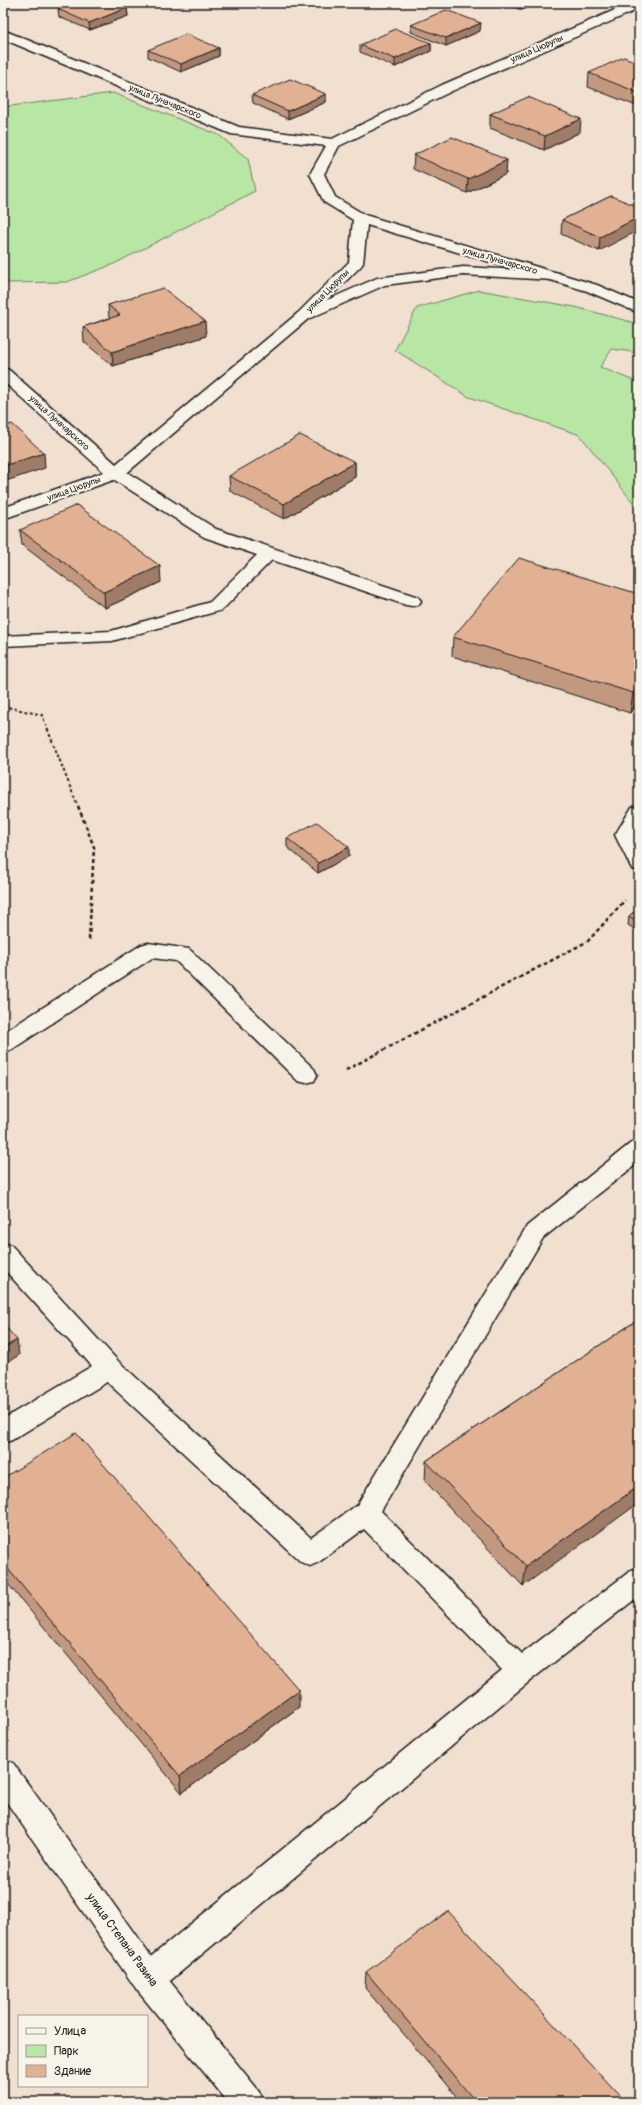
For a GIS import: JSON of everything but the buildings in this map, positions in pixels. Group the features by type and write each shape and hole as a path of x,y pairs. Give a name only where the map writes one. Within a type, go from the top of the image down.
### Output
{"street":[{"name":"улица Цюрупы","path":"334,143 447,88 639,4"},
{"name":"улица Луначарского","path":"3,34 236,131 334,143"},
{"path":"334,143 316,174 329,198 360,218"},
{"name":"улица Цюрупы","path":"3,514 116,473 303,316 356,263 360,218"},
{"name":"улица Луначарского","path":"360,218 592,288 639,308"},
{"path":"303,316 382,281 463,270 554,276"},
{"name":"улица Луначарского","path":"3,373 116,473 210,533 412,601"},
{"path":"3,641 112,636 216,606 270,553"},
{"path":"639,812 625,835 639,864"},
{"path":"3,1044 148,950 182,954 306,1075"},
{"path":"3,1252 109,1368 310,1554 366,1512 535,1232 639,1149"},
{"path":"3,1432 109,1368"},
{"path":"366,1512 521,1671"},
{"path":"148,1979 521,1671 639,1580"},
{"name":"улица Степана Разина","path":"3,1773 148,1979 248,2102"}],"path":[{"path":"3,706 42,715 94,847 86,990"},
{"path":"306,1075 337,1075 588,941 629,896"}],"green space":[{"path":"113,93 219,135 248,159 255,191 114,264 67,282 3,283 3,107"},
{"path":"479,290 575,307 639,324 639,353 612,349 600,367 639,383 639,510 580,435 469,397 395,350 417,308"}]}
